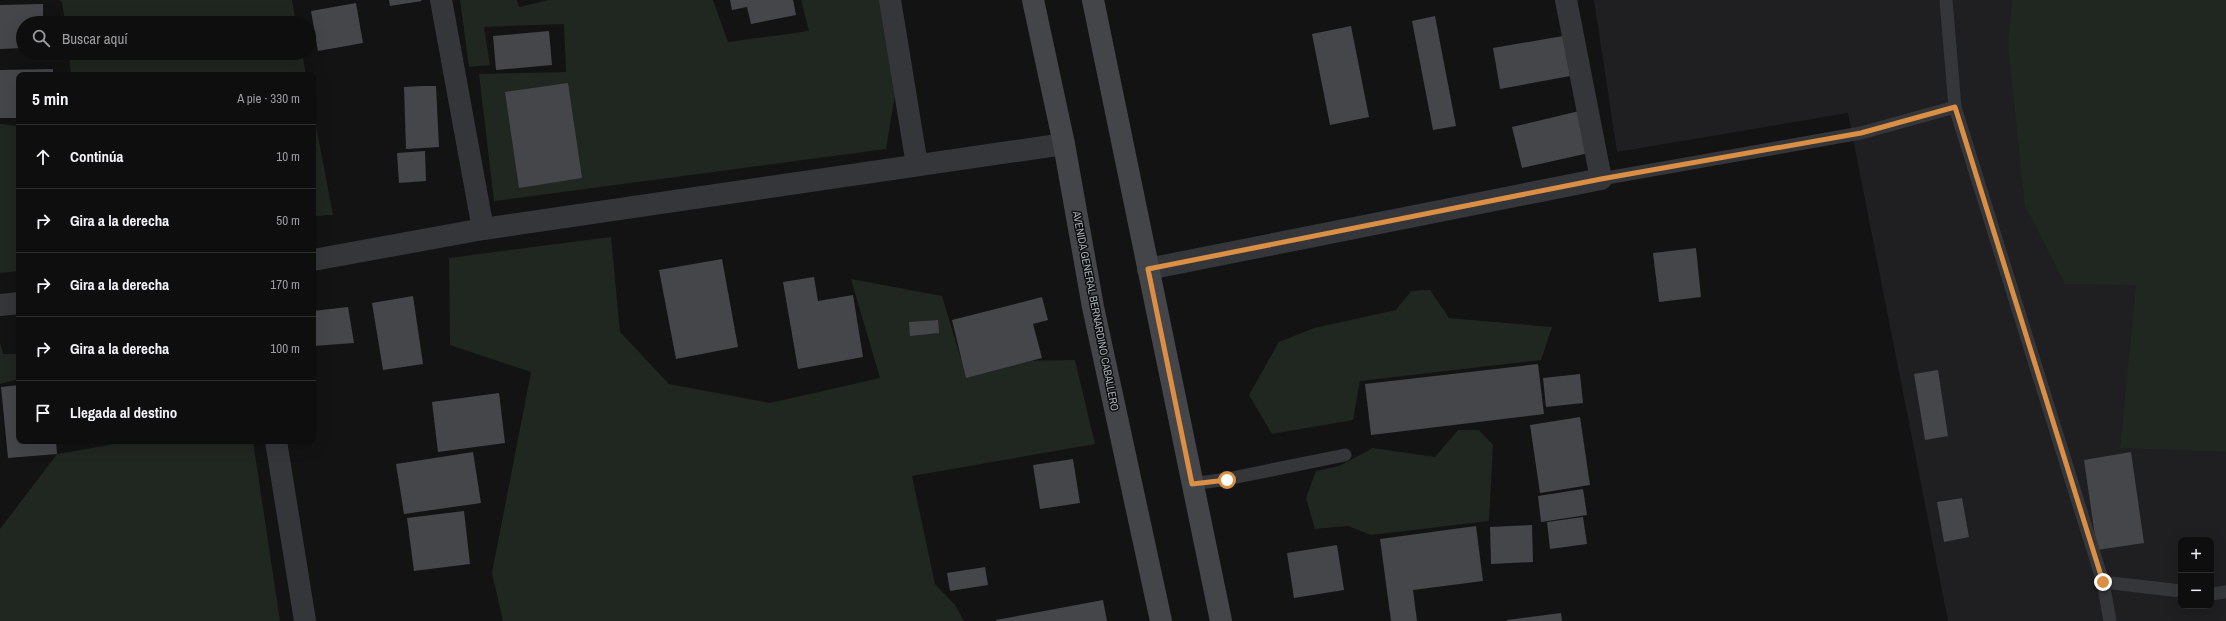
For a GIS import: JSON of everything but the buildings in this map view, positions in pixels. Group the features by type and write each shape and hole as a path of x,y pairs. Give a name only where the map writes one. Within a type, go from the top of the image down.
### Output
{"main road":[{"name":"AVENIDA GENERAL BERNARDINO CABALLERO","path":"1033,0 1064,144 1093,307 1161,621"},
{"path":"1093,0 1221,621"}],"street":[{"path":"441,0 483,229"},
{"path":"890,0 917,165"},
{"path":"1148,269 1601,179 1566,0"},
{"path":"316,259 483,229 1064,144"},
{"path":"0,305 16,303"},
{"path":"276,444 305,621"}],"lane":[{"path":"1946,0 1955,107 2103,582 2110,621"},
{"path":"1601,179 1861,133 1955,107"},
{"path":"1192,484 1227,480 1345,455"},
{"path":"2103,582 2178,591"},
{"path":"2214,594 2226,592"}],"shaded area":[{"path":"58,0 292,0 295,16 64,16 62,1"},
{"path":"460,0 517,0 519,7 549,0 713,0 728,42 809,31 801,0 901,0 900,64 886,149 494,201 479,74 566,72 564,24 484,27 490,65 469,67"},
{"path":"1594,0 2226,0 2226,621 1948,621 1848,113 1617,152"},
{"path":"2012,0 2226,0 2226,452 2120,448 2136,285 2065,284 2025,206 2008,46"},
{"path":"70,60 303,60 305,72 71,72"},
{"path":"0,124 16,126 16,271 0,273"},
{"path":"316,126 333,215 316,216"},
{"path":"611,237 620,332 669,384 770,403 880,378 851,279 942,296 962,362 1075,360 1095,444 912,476 935,584 955,605 964,621 503,621 492,573 531,372 450,345 449,258"},
{"path":"1430,290 1449,318 1552,327 1541,360 1360,381 1353,420 1272,434 1249,395 1279,342 1314,328 1396,310 1411,291"},
{"path":"0,342 3,354 16,354 16,380 0,384"},
{"path":"1458,430 1479,430 1493,445 1489,521 1371,535 1348,526 1315,529 1306,498 1316,471 1339,466 1373,448 1435,457"},
{"path":"115,444 253,444 280,621 0,621 0,529 57,454"}],"route":[{"path":"1227,480 1192,484 1148,269 1601,179 1861,133 1955,107 2103,582"}]}
